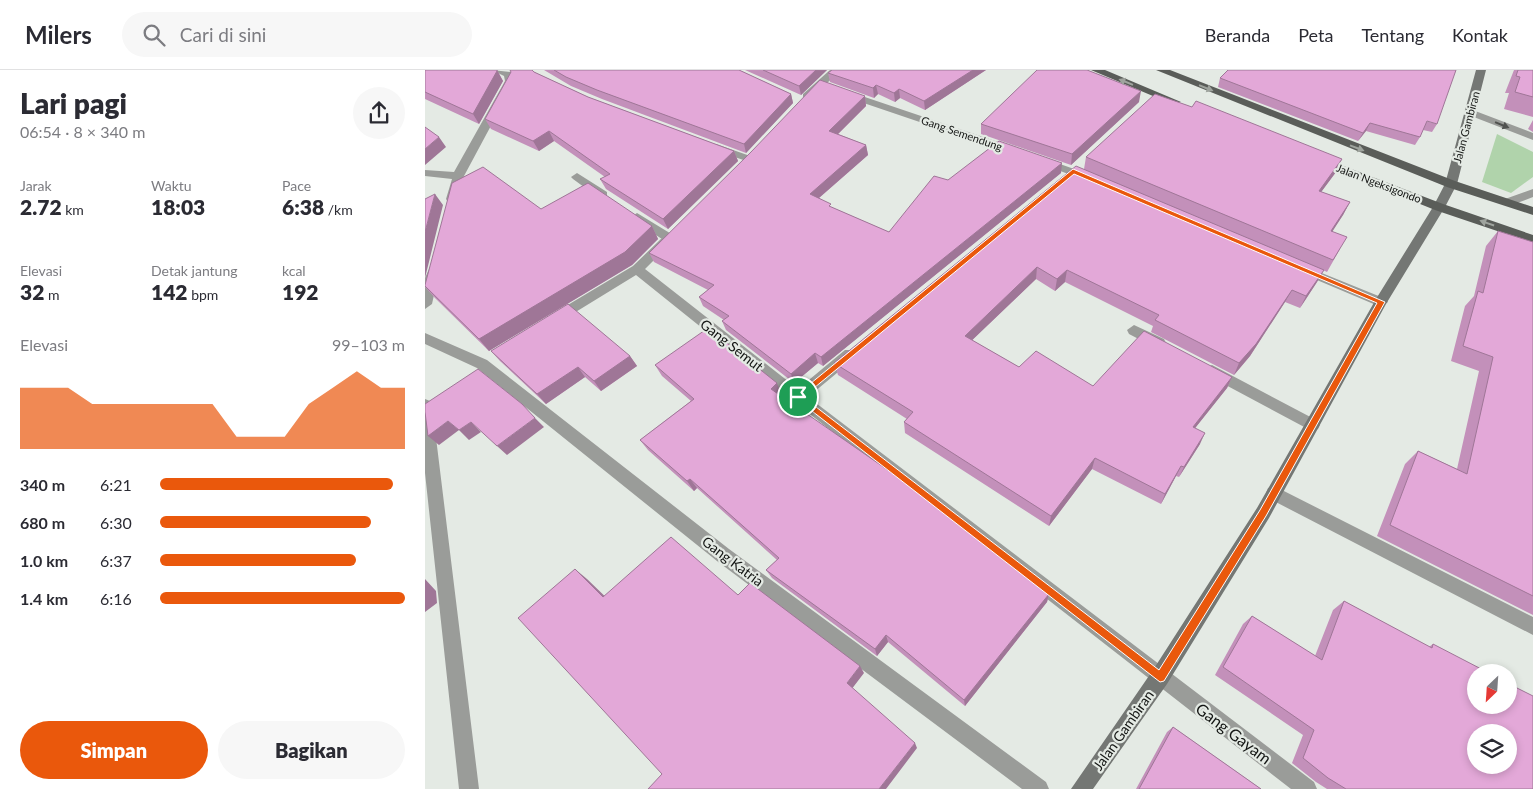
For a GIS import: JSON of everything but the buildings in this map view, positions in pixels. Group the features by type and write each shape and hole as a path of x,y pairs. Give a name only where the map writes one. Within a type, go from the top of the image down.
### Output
{"main road":[{"path":"1096,70 1191,108"},
{"name":"Jalan Ngeksigondo","path":"1161,70 1451,184 1533,211"},
{"name":"Jalan Ngeksigondo","path":"1313,157 1439,206 1533,239"}],"street":[{"path":"449,213 458,176 510,81 508,74 497,70"},
{"path":"797,102 836,70"},
{"name":"Jalan Gambiran","path":"1081,789 1160,677 1274,493 1381,302 1439,206 1451,184 1481,70"},
{"name":"Gang Semendung","path":"819,84 1077,168 1099,182"},
{"path":"1142,107 1156,94"},
{"path":"1470,112 1533,137"},
{"path":"704,143 749,159"},
{"path":"1058,184 1077,168"},
{"path":"425,173 458,176"},
{"path":"577,177 610,200"},
{"path":"1509,202 1533,193"},
{"path":"547,324 637,269 672,235 627,210"},
{"path":"425,304 437,258"},
{"path":"1292,264 1381,302"},
{"name":"Gang Semut","path":"637,269 798,397 1160,677"},
{"path":"1134,330 1168,348"},
{"name":"Gang Katria","path":"425,338 482,364 723,555 1039,789"},
{"path":"798,397 859,347"},
{"path":"482,364 498,354"},
{"path":"1202,366 1313,424"},
{"path":"425,405 469,789"},
{"path":"1274,493 1533,626"},
{"name":"Gang Gayam","path":"1160,677 1307,789"}],"green space":[{"path":"1497,134 1533,152 1533,177 1511,193 1482,182"}],"route":[{"path":"1073,171 1381,302 1263,513 1160,677 798,397 1073,171"}]}
